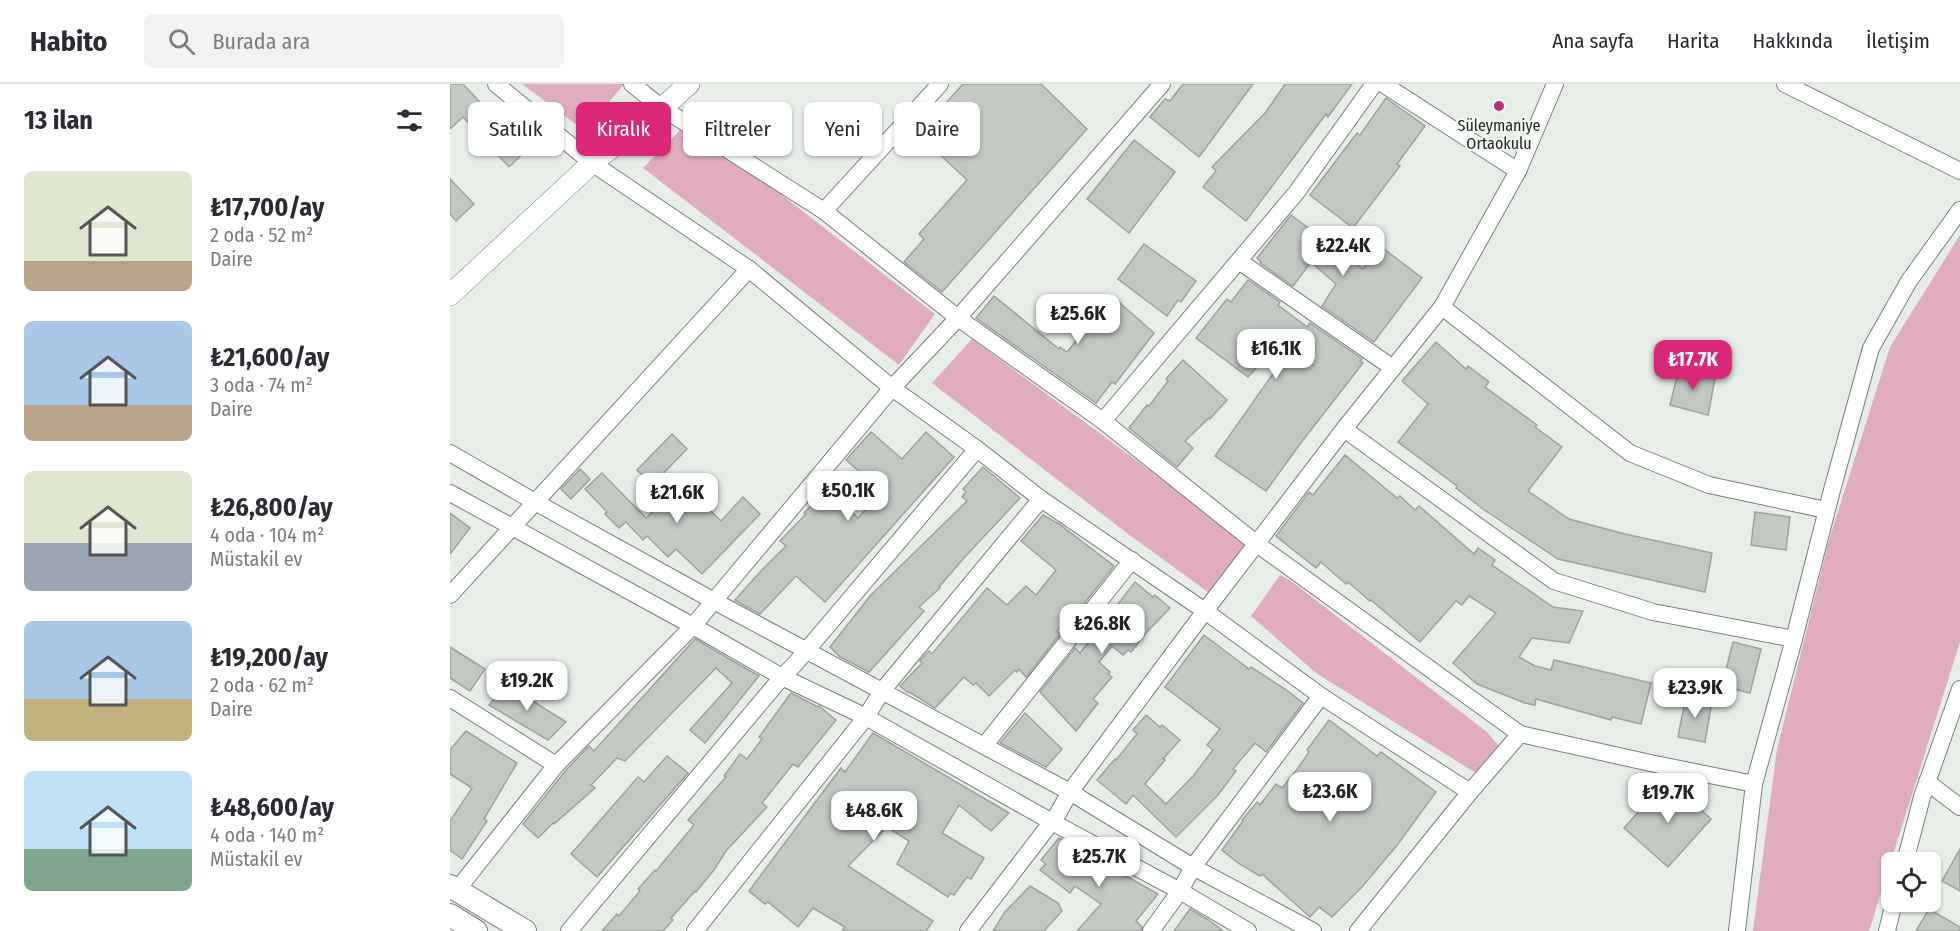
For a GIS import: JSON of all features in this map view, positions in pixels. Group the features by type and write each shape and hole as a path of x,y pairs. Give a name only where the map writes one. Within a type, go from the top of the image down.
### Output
{"main road":[{"path":"453,888 525,931"},
{"path":"450,915 476,931"}],"street":[{"path":"496,84 592,163 748,269 892,388 1041,498 1205,611 1321,696 1470,792"},
{"path":"632,84 655,102"},
{"path":"670,102 689,84"},
{"path":"824,211 940,84"},
{"path":"453,888 556,765 693,626 892,388 958,318 1162,84"},
{"path":"1103,421 1296,193 1374,84"},
{"path":"1383,84 1518,171"},
{"path":"968,931 1052,822 1070,792 1205,611 1344,429 1442,307 1518,171 1556,84"},
{"path":"1785,84 1960,171"},
{"path":"671,113 824,211 958,318 1103,421 1257,544 1520,734 1754,784"},
{"path":"450,295 601,156"},
{"path":"1737,931 1754,784 1871,348 1909,281 1960,210"},
{"path":"1239,261 1393,368"},
{"path":"450,595 748,269"},
{"path":"1442,307 1630,453 1709,485 1827,510"},
{"path":"1344,429 1554,581 1653,612 1794,639"},
{"path":"569,931 976,449"},
{"path":"450,453 714,602 1070,792 1193,867 1313,931"},
{"path":"450,494 782,677 866,717 1248,931"},
{"path":"695,931 866,717 882,691 1041,498"},
{"path":"984,746 1131,560"},
{"path":"1908,852 1927,782 1960,689"},
{"path":"1151,931 1180,891 1193,867 1321,696"},
{"path":"450,698 556,765"},
{"path":"1359,931 1470,792 1520,734"},
{"path":"1927,782 1960,807"},
{"path":"1887,931 1892,912"}],"shaded area":[{"path":"522,84 624,84 609,102 576,102 576,124 564,115 564,102 546,102"},
{"path":"683,127 683,156 732,156 935,314 899,365 643,168 655,156 671,156 671,139"},
{"path":"1960,235 1960,642 1894,852 1881,852 1881,893 1869,931 1753,931 1777,749 1829,540 1890,347"},
{"path":"972,339 1243,539 1247,547 1241,558 1208,592 1128,534 932,383"},
{"path":"1280,575 1291,581 1487,732 1498,745 1479,775 1316,673 1251,616"}],"building":[{"path":"450,84 463,84 480,102 468,102 468,122 463,117 450,129"},
{"path":"963,84 1041,84 1087,129 942,292 904,262 924,239 919,234 967,180 941,156 980,156 980,102 947,102"},
{"path":"1183,84 1253,84 1199,157 1150,117 1165,99 1170,101"},
{"path":"1285,84 1352,84 1328,117 1326,114 1246,221 1203,187 1216,171 1212,167 1266,112"},
{"path":"1386,98 1425,126 1397,164 1400,166 1353,228 1310,195 1357,133 1360,135"},
{"path":"1134,140 1175,172 1129,233 1087,199"},
{"path":"499,156 520,156 509,167"},
{"path":"450,179 474,204 456,221 450,214"},
{"path":"1291,215 1363,269 1380,246 1422,278 1374,342 1322,306 1336,284 1311,262 1293,286 1260,263 1257,258"},
{"path":"1144,244 1196,281 1181,302 1178,300 1167,316 1118,279"},
{"path":"1248,280 1280,302 1278,305 1307,327 1310,323 1362,359 1360,361 1363,363 1266,491 1215,456 1280,364 1268,355 1248,377 1196,338 1227,299 1231,302"},
{"path":"1111,295 1154,333 1115,384 1112,382 1096,403 976,318 994,296 1059,349 1060,347 1067,352"},
{"path":"1436,342 1466,369 1468,366 1489,382 1485,387 1537,425 1535,427 1562,447 1528,491 1569,519 1712,553 1705,592 1558,559 1483,509 1456,488 1457,486 1398,442 1428,404 1402,381"},
{"path":"1183,360 1227,400 1185,441 1193,448 1177,467 1129,428 1147,405 1149,406 1168,381 1166,379"},
{"path":"1680,364 1715,379 1708,415 1670,405"},
{"path":"871,432 902,459 926,432 954,457 825,602 796,576 760,614 736,601 786,546 780,541 828,488 858,518 882,491 846,460"},
{"path":"672,434 687,449 652,485 637,470"},
{"path":"1345,455 1397,498 1400,496 1415,510 1419,506 1474,554 1478,548 1495,560 1492,565 1553,607 1583,611 1569,643 1532,638 1519,657 1535,666 1551,670 1554,660 1651,683 1641,724 1612,717 1611,720 1536,699 1535,705 1525,703 1477,684 1453,663 1496,613 1469,596 1462,605 1456,601 1420,642 1371,600 1348,582 1346,584 1321,562 1316,568 1276,536 1309,492 1313,495"},
{"path":"983,467 1020,498 963,559 940,588 919,607 924,611 869,672 840,657 830,647 871,595 967,501 962,497 966,492 963,489"},
{"path":"580,469 590,479 571,499 561,489"},
{"path":"602,473 646,518 665,500 676,510 692,493 721,521 743,497 760,514 702,574 676,549 668,557 647,536 643,540 626,522 619,528 605,514 607,512 585,489"},
{"path":"1755,512 1790,517 1786,550 1751,545"},
{"path":"450,513 470,528 450,554"},
{"path":"1043,515 1059,524 1114,566 1082,606 1057,631 1060,634 1026,677 1019,669 1017,672 1015,670 989,696 976,683 973,685 964,677 935,708 907,692 900,686 922,663 920,661 929,651 932,654 987,588 1007,605 1026,586 1036,595 1056,570 1021,541"},
{"path":"1135,582 1170,608 1131,652 1128,650 1123,655 1112,646 1099,662 1112,677 1093,699 1098,703 1076,731 1040,692 1075,648 1080,653"},
{"path":"1204,635 1249,669 1251,667 1303,703 1266,752 1255,743 1233,769 1236,771 1218,795 1176,837 1133,795 1126,804 1097,780 1137,734 1133,730 1146,715 1180,740 1145,784 1166,804 1194,775 1213,750 1207,745 1220,729 1165,687"},
{"path":"695,639 759,676 705,743 690,730 732,683 716,668 625,761 617,758 591,785 595,788 538,838 523,824 566,770 589,746 594,751"},
{"path":"1733,642 1761,649 1750,693 1722,686"},
{"path":"450,647 485,669 470,691 450,678"},
{"path":"506,684 566,722 548,740 489,705"},
{"path":"791,693 819,706 836,720 798,767 793,764 762,803 767,807 726,851 714,870 671,918 673,920 663,931 602,931 617,914 619,916 640,891 638,889 694,825 688,820 726,777 724,776 740,754 747,759 762,739 759,737"},
{"path":"1686,696 1712,701 1705,742 1678,737"},
{"path":"1025,713 1062,749 1046,767 1000,743"},
{"path":"1329,720 1377,756 1381,752 1436,792 1398,844 1362,887 1332,917 1319,907 1310,917 1262,874 1260,876 1238,863 1222,850 1257,802 1260,805 1276,784 1282,788"},
{"path":"466,731 517,763 484,819 487,821 462,859 450,850 450,821 472,788 450,774 450,750"},
{"path":"873,733 1009,813 991,831 959,805 942,833 984,858 971,879 967,877 954,895 950,893 948,897 897,864 909,841 887,827 848,866 933,921 926,931 842,931 845,927 813,908 798,927 768,902 765,904 749,891 841,768 845,772"},
{"path":"667,756 688,773 597,877 571,854 638,777 644,782"},
{"path":"1667,780 1711,819 1668,867 1624,828"},
{"path":"1059,838 1158,894 1136,921 1142,927 1141,931 1077,931 1101,904 1075,886 1070,893 1040,870 1046,864 1041,860"},
{"path":"1960,849 1960,891 1942,881"},
{"path":"1030,886 1058,903 1062,911 1044,931 993,931 1005,912"},
{"path":"1190,909 1207,919 1223,931 1174,931"},
{"path":"1927,912 1934,912 1960,927 1960,931 1916,931"}],"place":[{"name":"Süleymaniye Ortaokulu","path":"1499,106"}]}
